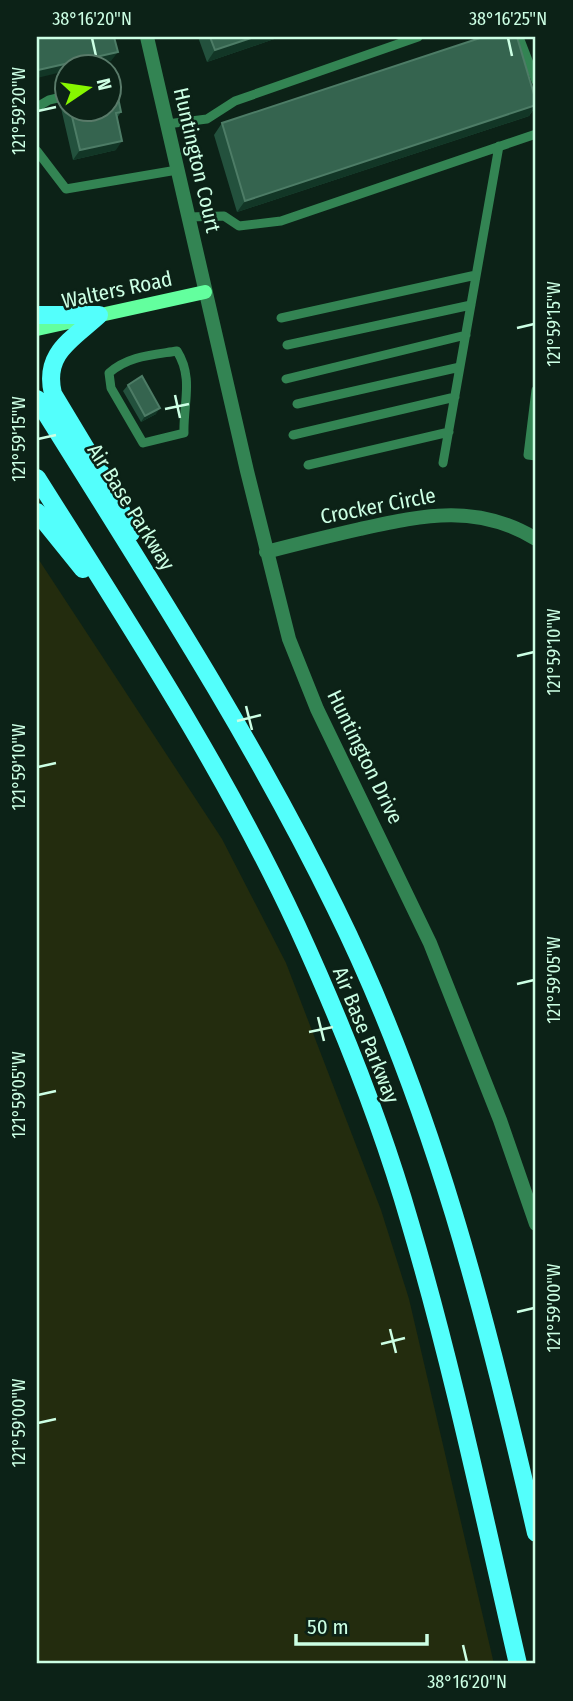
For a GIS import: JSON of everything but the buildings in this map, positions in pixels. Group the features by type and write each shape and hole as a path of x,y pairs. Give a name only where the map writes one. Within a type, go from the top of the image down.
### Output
{"main road":[{"path":"37,315 99,315"},
{"path":"99,315 56,355 50,369 50,383 53,394 115,498 163,603"},
{"name":"Air Base Parkway","path":"37,399 270,781 336,909 396,1047 434,1152 471,1269 500,1376 536,1533"},
{"name":"Air Base Parkway","path":"37,478 235,802 297,927 364,1090 406,1209 426,1283 518,1664"},
{"path":"37,512 136,637"}],"street":[{"name":"Huntington Court","path":"147,37 205,292"},
{"name":"Walters Road","path":"37,329 205,292"},
{"name":"Huntington Drive","path":"205,292 266,552 299,668 430,943 500,1120 536,1224"},
{"name":"Crocker Circle","path":"266,552 414,517 450,513 483,517 517,527 536,539"}],"lane":[{"path":"167,124 207,119 235,101 418,37"},
{"path":"519,37 536,81"},
{"path":"188,217 224,216 239,226 281,221 536,134"},
{"path":"443,463 499,146"},
{"path":"37,150 66,189 177,170"},
{"path":"281,318 476,275"},
{"path":"288,345 471,305"},
{"path":"286,379 466,335"},
{"path":"177,351 188,380 184,433 143,443 111,388 109,373 119,364 141,356 177,351"},
{"path":"297,404 460,367"},
{"path":"536,390 528,455 536,456"},
{"path":"293,435 454,397"},
{"path":"308,465 449,432"}],"green space":[{"path":"37,557 222,839 286,963 381,1210 409,1299 494,1664 37,1664"}]}
